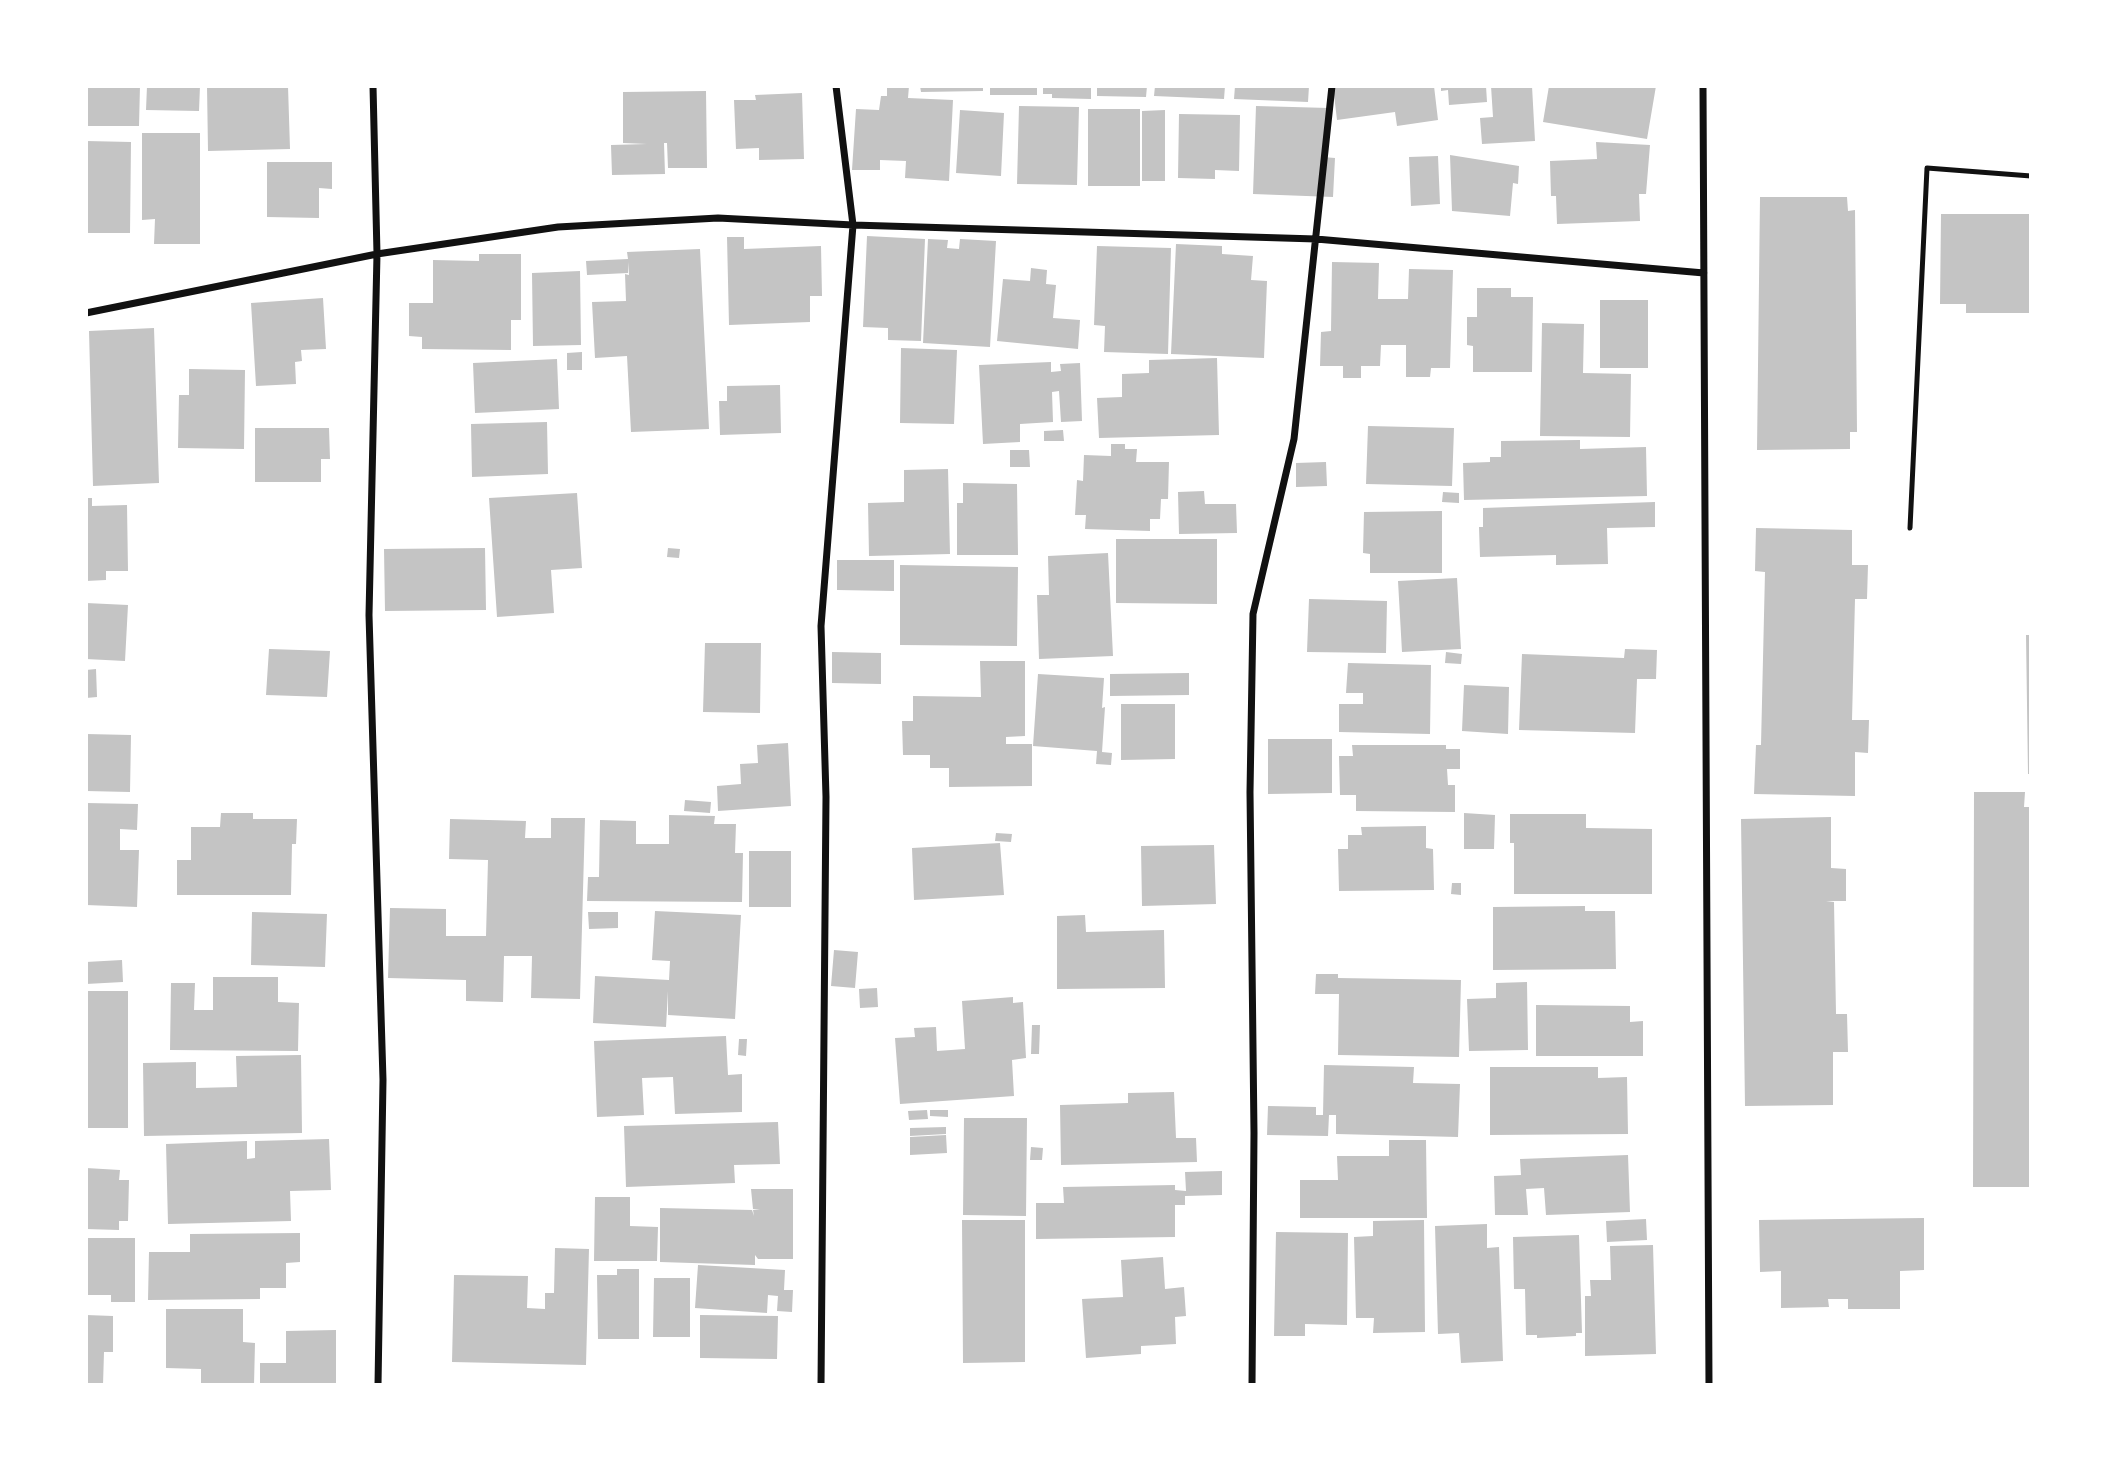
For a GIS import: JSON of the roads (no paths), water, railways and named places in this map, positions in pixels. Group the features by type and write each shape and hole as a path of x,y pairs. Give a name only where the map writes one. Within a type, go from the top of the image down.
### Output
{"street":[{"path":"373,86 377,254 369,615 383,1080 378,1385"},
{"path":"821,1385 826,797 821,626 853,225 836,86"},
{"path":"1252,1385 1254,1133 1250,792 1253,614 1294,439 1332,86"},
{"path":"1703,86 1709,1385"},
{"path":"86,313 377,254 558,227 718,218 853,225 1316,239 1704,273"}],"lane":[{"path":"1910,528 1927,167 2031,176"}]}
